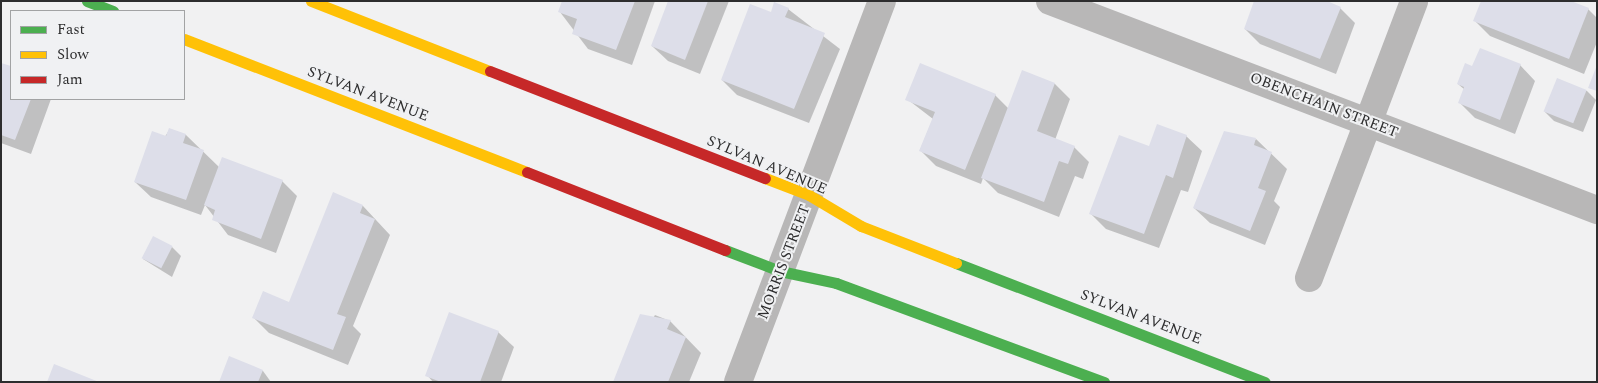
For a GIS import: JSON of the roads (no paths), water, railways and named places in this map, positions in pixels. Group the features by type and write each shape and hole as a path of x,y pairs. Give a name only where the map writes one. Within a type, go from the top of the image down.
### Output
{"main road":[{"path":"87,1 110,10"},
{"name":"SYLVAN AVENUE","path":"312,1 809,195 861,226 1264,382"},
{"name":"SYLVAN AVENUE","path":"185,39 780,271 836,283 1104,382"}],"street":[{"name":"MORRIS STREET","path":"738,382 882,1"},
{"name":"OBENCHAIN STREET","path":"1050,1 1597,210"},
{"path":"1310,278 1414,1"}]}
